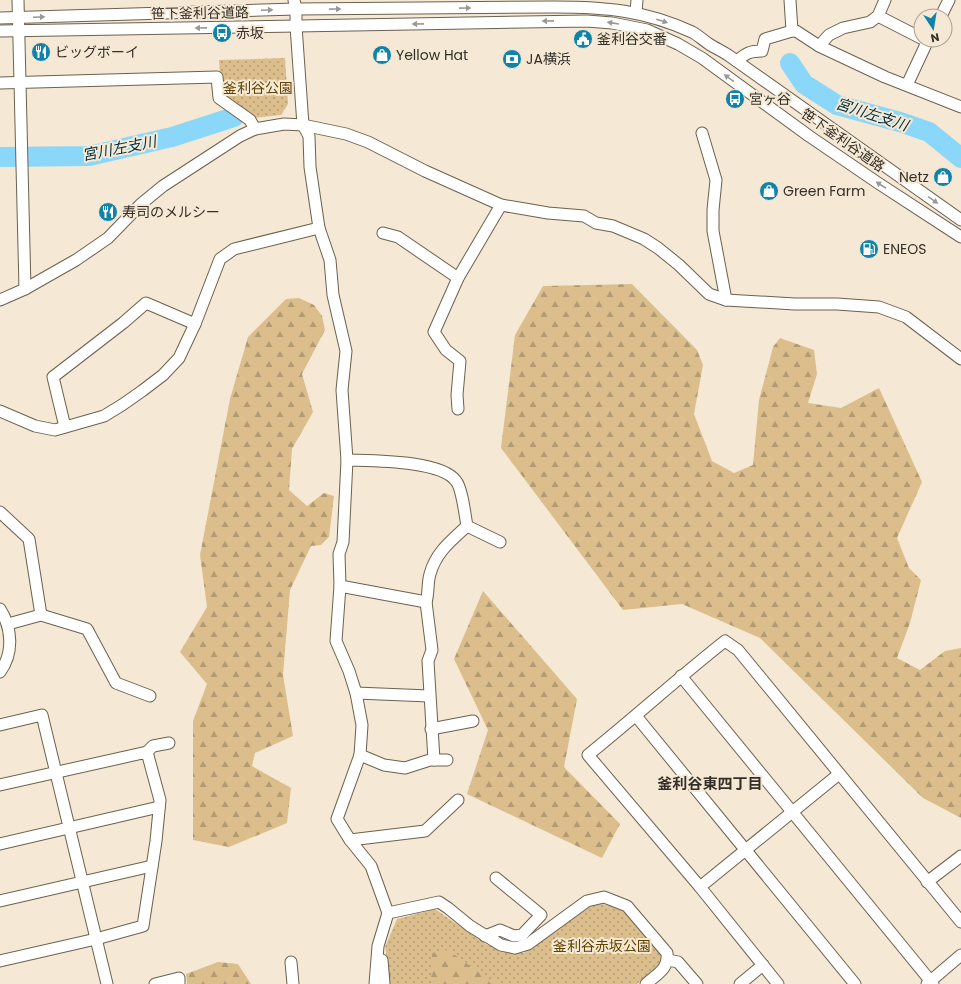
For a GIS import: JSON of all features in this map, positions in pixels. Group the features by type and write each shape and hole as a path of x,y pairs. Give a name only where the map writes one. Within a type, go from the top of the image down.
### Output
{"street":[{"path":"18,0 23,150 25,289"},
{"path":"636,0 636,12"},
{"path":"790,0 792,31"},
{"path":"819,46 830,35 843,28 870,22 878,16 885,0"},
{"path":"587,21 588,4"},
{"name":"笹下釜利谷道路","path":"0,18 295,5 588,4 636,12 666,21 693,33 737,61 961,220"},
{"path":"295,5 303,126 309,136 310,167 319,228 330,260 334,295 346,351 342,390 346,460 343,542 339,554 340,586 336,641 349,671 356,693 362,725 360,755 337,819 350,840 371,866 388,913 378,946 375,984"},
{"path":"878,16 913,34"},
{"name":"笹下釜利谷道路","path":"0,31 587,21 612,23 646,30 678,44 702,58 809,136 961,237"},
{"path":"737,61 744,54 753,51 762,51 765,39 796,31 819,46 885,77 960,105"},
{"path":"907,85 923,48"},
{"path":"0,83 217,77 219,98 250,120 255,129"},
{"path":"0,300 25,289 83,256 108,238 141,204 163,186 240,136 255,129 284,124 346,134 368,142 425,171 501,204 548,213 584,216 596,223 613,226 644,239 679,265 709,294 726,300 787,304 836,304 879,307 906,317 961,359"},
{"path":"702,133 716,180 713,210 713,231 726,300"},
{"path":"458,409 457,395 460,361 446,350 434,332 458,278 501,204"},
{"path":"0,411 35,426 55,430 104,416 142,391 162,375 179,358 195,324 220,259 234,249 319,228"},
{"path":"383,233 398,237 458,278"},
{"path":"65,427 53,377 123,323 146,303 195,324"},
{"path":"346,460 410,462 449,473 457,482 467,526"},
{"path":"2,517 29,539 41,615"},
{"path":"467,526 500,542"},
{"path":"434,760 428,661 432,650 426,602 430,576 437,557 467,526"},
{"path":"340,586 426,602"},
{"path":"0,609 8,624 10,639 9,651 0,672"},
{"path":"8,624 41,615 86,629 116,683 150,696"},
{"path":"778,984 700,888 588,755 636,716 681,676 725,641 738,650 961,922"},
{"path":"681,676 930,983 961,955"},
{"path":"356,693 429,696"},
{"path":"0,725 42,715 107,984"},
{"path":"636,716 855,984"},
{"path":"431,729 473,721"},
{"path":"0,785 147,752 153,746 169,743"},
{"path":"0,961 96,939 143,926 160,800 147,752"},
{"path":"360,755 384,765 405,768 430,760 447,760"},
{"path":"700,888 839,774"},
{"path":"350,840 425,831 458,800"},
{"path":"0,844 159,807"},
{"path":"928,882 961,856"},
{"path":"0,901 152,866"},
{"path":"485,936 500,930 514,936 522,935 541,915 496,878"},
{"path":"388,913 439,902 485,936 501,945 515,948 528,944 587,901 604,897 627,906 667,952 668,960 664,968 646,984"},
{"path":"378,946 383,962 384,984"},
{"path":"668,960 678,962 697,984"},
{"path":"291,962 293,984"},
{"path":"740,984 763,965"},
{"path":"155,984 179,978 179,984"}],"green space":[{"name":"釜利谷公園","path":"285,58 288,104 281,115 254,118 221,93 219,60"},
{"path":"632,284 697,350 703,365 694,414 712,461 734,473 753,465 759,400 773,347 780,338 814,350 817,374 808,403 841,408 879,388 922,482 897,538 909,568 921,580 910,623 897,658 920,670 945,651 961,648 961,818 923,798 760,638 682,604 623,610 501,448 515,335 543,286"},
{"path":"299,298 314,305 322,316 325,330 302,374 313,412 292,449 289,490 307,506 324,493 334,496 329,537 321,545 311,546 290,590 283,675 293,736 255,753 252,766 291,788 287,823 229,847 193,840 193,721 207,684 180,652 207,607 200,555 230,399 248,337 286,299"},
{"path":"483,591 577,699 564,767 620,824 602,858 467,794 488,730 454,659"},
{"name":"釜利谷赤坂公園","path":"602,904 623,910 661,955 660,965 637,984 503,984 487,978 448,950 432,953 431,984 390,984 391,978 385,947 397,919 435,909 487,945 507,953 524,953 589,907"},
{"path":"457,935 521,956 559,984 387,984 393,940"},
{"path":"218,962 238,964 251,984 187,984 186,974"}],"waterway":[{"name":"宮川左支川","path":"790,63 804,84 837,105 900,122 929,132 961,158"},
{"name":"宮川左支川","path":"0,157 89,156 172,137 234,117"}],"place":[{"name":"赤坂","path":"222,33"},
{"name":"釜利谷交番","path":"583,39"},
{"name":"ビッグボーイ","path":"41,52"},
{"name":"Yellow Hat","path":"382,55"},
{"name":"JA横浜","path":"512,59"},
{"name":"宮ヶ谷","path":"735,99"},
{"name":"Netz","path":"943,177"},
{"name":"Green Farm","path":"769,191"},
{"name":"寿司のメルシー","path":"108,212"},
{"name":"ENEOS","path":"869,249"}],"district":[{"name":"釜利谷東四丁目","path":"710,783"}]}
